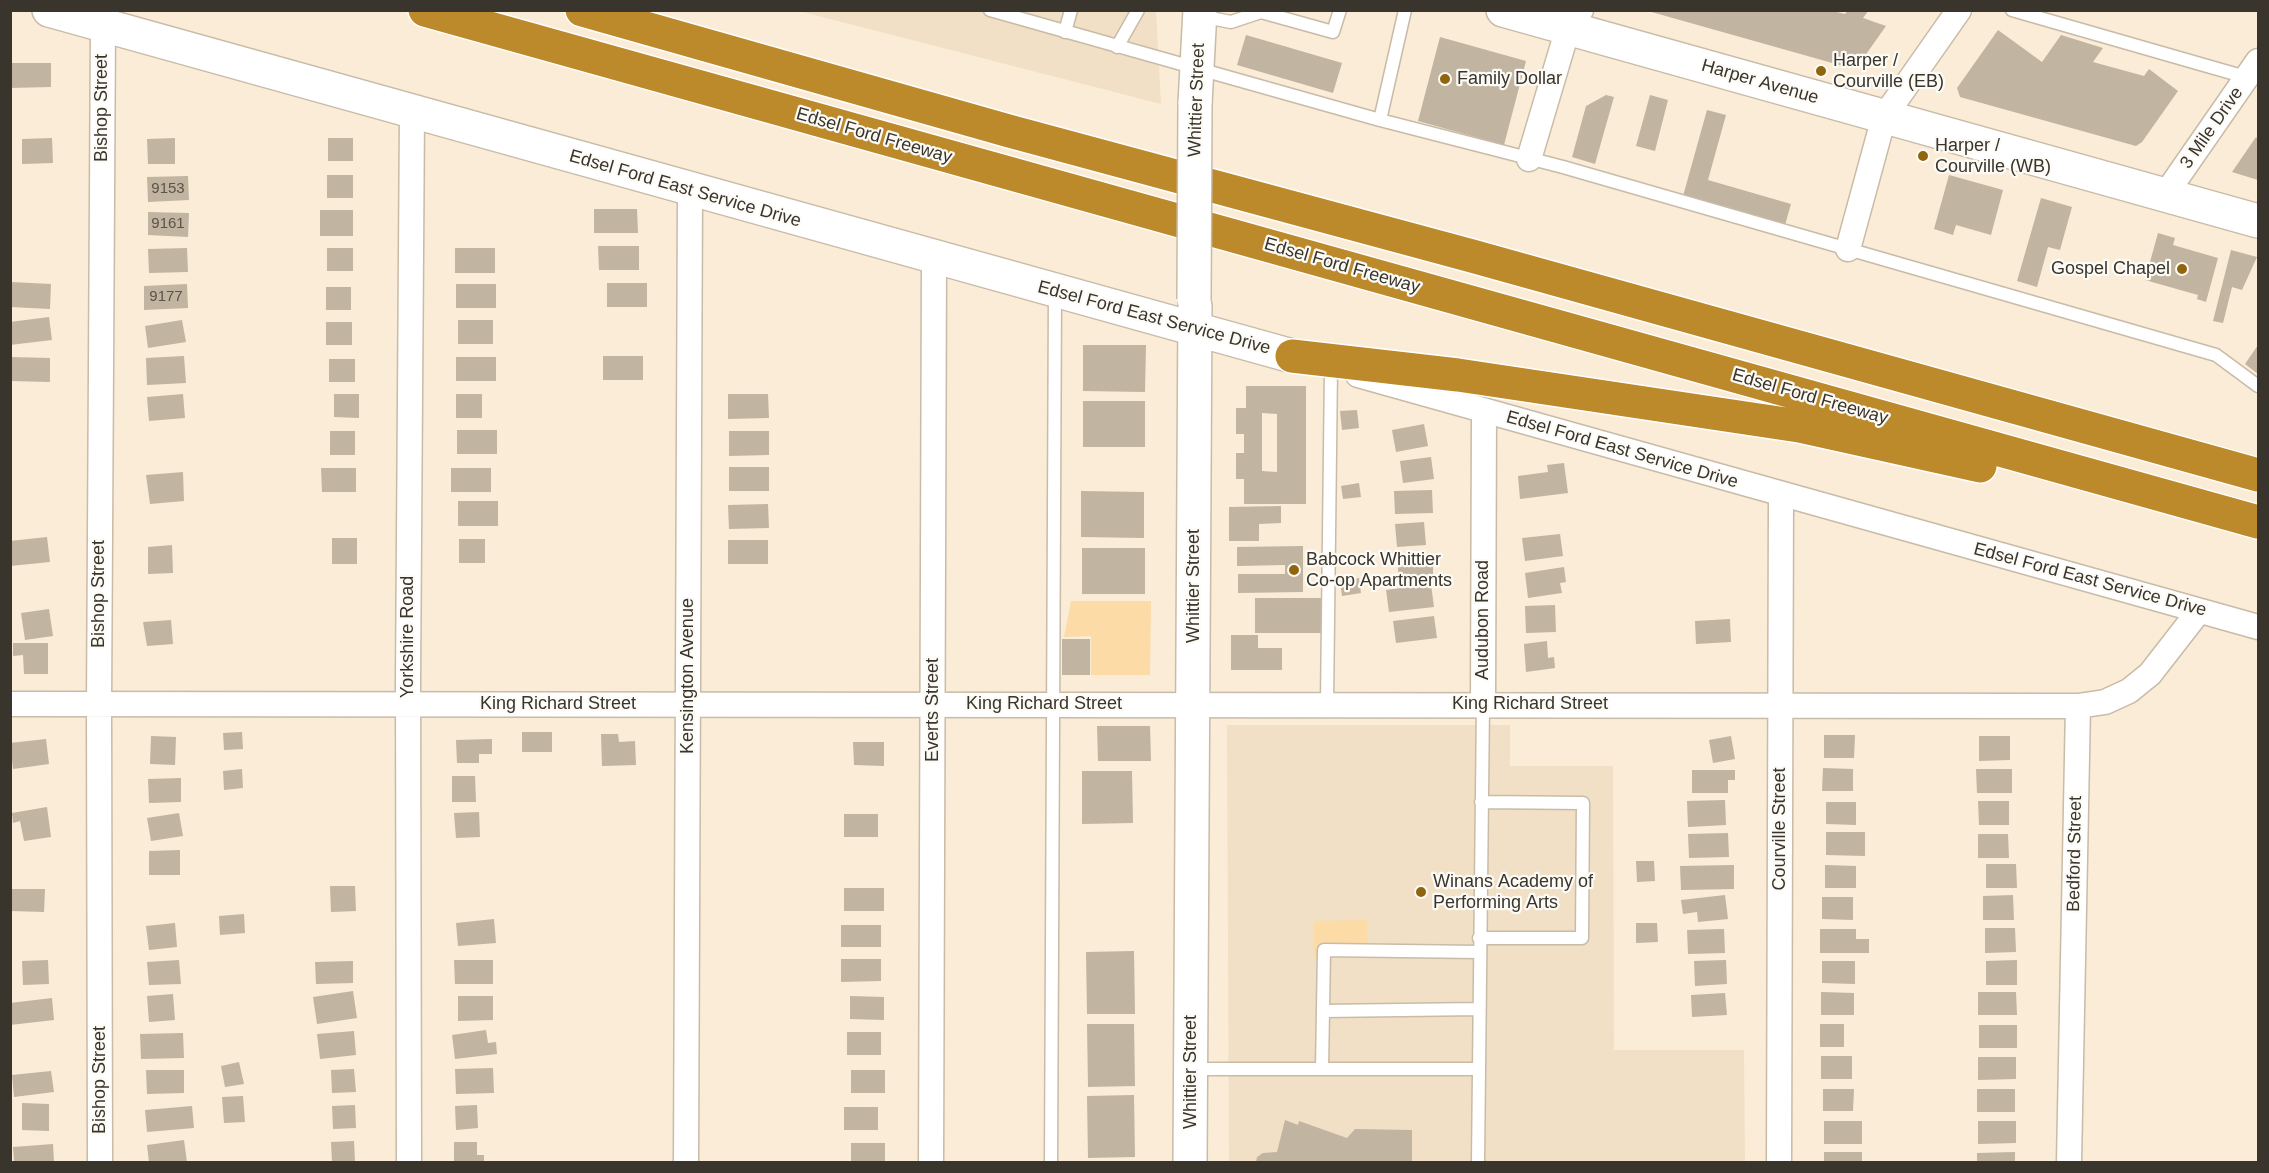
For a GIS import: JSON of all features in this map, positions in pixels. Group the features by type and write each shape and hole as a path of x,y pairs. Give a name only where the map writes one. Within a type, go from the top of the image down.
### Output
{"highway":[{"name":"Edsel Ford Freeway","path":"425,10 2259,522"},
{"path":"582,10 1009,131 1482,259 2259,475"},
{"path":"1293,356 1458,375 1799,426 1989,468 2024,457"}],"street":[{"name":"Edsel Ford East Service Drive","path":"49,10 1055,291 1195,313 1293,356 1781,495 2259,627"},
{"name":"Harper Avenue","path":"1503,10 1574,19 1884,117 2259,221"},
{"path":"1848,249 1884,117 1959,10"},
{"name":"Whittier Street","path":"1190,1162 1194,703 1195,104 1200,13"},
{"path":"1529,159 1574,19"},
{"name":"Bishop Street","path":"100,1162 99,705 103,26"},
{"name":"3 Mile Drive","path":"2165,195 2255,73"},
{"name":"Yorkshire Road","path":"409,1162 408,704 412,112"},
{"name":"Kensington Avenue","path":"686,1162 690,190"},
{"name":"Everts Street","path":"931,1162 934,258"},
{"name":"Audubon Road","path":"1483,703 1484,411"},
{"name":"Courville Street","path":"1779,1162 1781,495"},
{"path":"2078,706 2105,702 2129,691 2150,674 2199,610"},
{"name":"King Richard Street","path":"10,704 1483,703 2078,706"},
{"name":"Bedford Street","path":"2069,1162 2078,706"}],"lane":[{"path":"990,10 1197,70 1529,159 2216,355 2259,386"},
{"path":"1065,32 1071,10"},
{"path":"1123,49 1128,24 1127,10"},
{"path":"1128,24 1138,10"},
{"path":"1200,13 1231,22 1261,12 1333,32 1340,10"},
{"path":"1380,120 1405,10"},
{"path":"2012,10 2255,73"},
{"path":"1051,1162 1055,291"},
{"path":"1326,703 1331,367"},
{"name":"Audubon Road","path":"1479,1162 1479,938 1483,703"},
{"path":"1479,938 1582,938 1583,803 1481,802"},
{"path":"1322,1069 1324,950 1479,952"},
{"path":"1323,1011 1479,1009"},
{"path":"1191,1069 1479,1069"}],"shaded area":[{"path":"799,11 1156,11 1161,104"},
{"path":"1071,601 1151,601 1150,675 1091,675 1091,636 1064,637"},
{"name":"Winans Academy of Performing Arts","path":"1227,725 1510,725 1510,766 1613,766 1614,1050 1744,1050 1745,1162 1229,1162"},
{"path":"1367,920 1368,957 1314,957 1314,921"}],"building":[{"path":"1829,10 1845,14 1848,10 1869,10 1863,18 1886,26 1857,67 1850,68 1648,11"},
{"path":"1998,30 2042,62 2061,35 2103,48 2093,62 2144,76 2149,69 2178,91 2142,142 2136,146 1960,97 1957,88"},
{"path":"1246,35 1342,63 1333,93 1237,65"},
{"path":"1440,37 1526,61 1504,145 1418,121"},
{"path":"10,63 51,63 51,87 10,88"},
{"path":"1606,95 1614,97 1595,164 1572,157 1586,106"},
{"path":"1650,95 1668,100 1655,151 1636,146"},
{"path":"1707,110 1726,115 1708,180 1791,204 1785,225 1683,196"},
{"path":"2256,137 2258,139 2258,180 2232,172"},
{"path":"52,138 53,163 22,164 22,139"},
{"path":"175,138 175,164 148,164 147,139"},
{"path":"328,138 353,138 353,161 328,161"},
{"path":"327,175 353,175 353,198 327,198"},
{"path":"1949,175 2003,190 1991,235 1956,225 1953,235 1934,229"},
{"path":"188,176 189,200 148,202 147,177"},
{"path":"2041,198 2072,207 2060,250 2048,247 2037,287 2017,281"},
{"path":"594,209 637,209 638,233 594,233"},
{"path":"320,210 353,210 353,236 320,236"},
{"path":"148,212 189,213 188,237 148,235"},
{"name":"Gospel Chapel","path":"2158,233 2175,238 2173,245 2218,258 2206,302 2197,299 2198,295 2145,280"},
{"path":"598,246 639,246 639,270 599,270"},
{"path":"187,248 188,272 149,273 148,249"},
{"path":"327,248 353,248 353,271 327,271"},
{"path":"455,248 495,248 495,273 455,273"},
{"path":"2231,250 2257,257 2242,290 2232,287 2223,323 2213,321"},
{"path":"11,282 51,284 50,309 10,307"},
{"path":"607,283 647,283 647,307 607,307"},
{"path":"187,284 188,308 144,310 144,286"},
{"path":"456,284 496,284 496,308 456,308"},
{"path":"326,287 351,287 351,310 326,310"},
{"path":"49,317 52,340 10,345 10,322"},
{"path":"182,320 186,342 148,348 145,326"},
{"path":"458,320 493,320 493,344 458,344"},
{"path":"326,322 352,322 352,345 326,345"},
{"path":"1083,345 1146,345 1145,392 1083,391"},
{"path":"2258,345 2258,374 2245,364"},
{"path":"184,356 186,383 147,385 146,358"},
{"path":"603,356 643,356 643,380 603,380"},
{"path":"10,357 50,358 50,382 10,381"},
{"path":"456,357 496,357 496,381 456,381"},
{"path":"329,359 355,359 355,382 329,382"},
{"path":"1246,386 1306,386 1306,504 1244,504 1244,479 1236,479 1236,453 1244,453 1244,434 1236,434 1236,408 1246,408","holes":["1262,413 1277,414 1277,472 1262,471"]},
{"path":"183,394 185,418 149,421 147,397"},
{"path":"334,394 359,394 359,418 334,417"},
{"path":"456,394 482,394 482,418 456,418"},
{"path":"728,394 768,394 769,418 728,419"},
{"path":"1083,401 1145,401 1145,447 1083,447"},
{"path":"1357,410 1359,428 1342,430 1340,411"},
{"path":"1424,424 1428,446 1396,452 1392,430"},
{"path":"457,430 497,430 497,454 457,454"},
{"path":"330,431 355,431 355,455 330,455"},
{"path":"729,431 769,431 769,455 729,456"},
{"path":"1431,457 1434,479 1403,483 1400,461"},
{"path":"1564,463 1568,493 1520,499 1518,476 1548,472 1547,465"},
{"path":"729,467 769,467 769,491 729,491"},
{"path":"321,468 356,468 356,492 322,492"},
{"path":"451,468 491,468 491,492 451,492"},
{"path":"183,472 184,501 150,504 146,475"},
{"path":"1359,483 1361,497 1343,499 1341,486"},
{"path":"1432,490 1433,513 1395,514 1394,491"},
{"path":"1081,491 1144,492 1144,538 1081,537"},
{"path":"458,501 498,501 498,526 458,526"},
{"path":"768,504 769,528 729,529 728,505"},
{"path":"1281,506 1281,523 1259,524 1259,541 1229,541 1229,507"},
{"path":"1424,522 1426,545 1397,547 1395,524"},
{"path":"1560,534 1563,556 1525,561 1522,538"},
{"path":"47,537 50,562 10,566 10,541"},
{"path":"332,538 357,538 357,564 332,564"},
{"path":"459,539 485,539 485,563 459,563"},
{"path":"728,540 768,540 768,564 728,564"},
{"path":"172,545 173,573 148,574 148,547"},
{"name":"Babcock Whittier Co-op Apartments","path":"1303,546 1303,592 1238,593 1238,574 1285,574 1285,565 1237,566 1237,547"},
{"path":"1082,548 1145,548 1145,594 1082,594"},
{"path":"1398,555 1433,555 1433,578 1398,578"},
{"path":"1564,567 1566,582 1560,583 1562,593 1528,598 1525,573"},
{"path":"1359,578 1361,593 1342,596 1340,581"},
{"path":"1431,584 1434,607 1389,612 1386,590"},
{"path":"1255,598 1321,598 1321,633 1255,633"},
{"path":"1555,605 1556,632 1526,633 1525,606"},
{"path":"49,609 53,636 25,640 21,613"},
{"path":"1434,616 1437,638 1396,643 1393,621"},
{"path":"1730,619 1731,642 1696,644 1695,621"},
{"path":"171,620 173,644 147,646 143,622"},
{"path":"1231,635 1258,635 1258,648 1282,648 1282,670 1231,670"},
{"path":"1062,639 1090,639 1090,675 1062,675"},
{"path":"1547,641 1548,658 1554,657 1555,668 1526,672 1524,644"},
{"path":"13,643 48,643 48,674 24,674 23,655 13,656"},
{"path":"1097,726 1150,726 1151,761 1098,761"},
{"path":"242,732 243,749 224,750 223,733"},
{"path":"522,732 552,732 552,752 522,752"},
{"path":"601,734 618,734 619,742 635,741 636,765 602,766"},
{"path":"1824,735 1855,735 1854,758 1824,758"},
{"path":"151,736 176,737 175,765 150,764"},
{"path":"1731,736 1735,759 1713,763 1709,740"},
{"path":"1979,736 2010,736 2010,760 1979,761"},
{"path":"46,739 49,764 13,769 10,743"},
{"path":"492,739 492,754 479,754 479,763 457,763 456,740"},
{"path":"853,742 884,742 884,766 854,765"},
{"path":"1823,768 1853,769 1853,791 1822,791"},
{"path":"242,769 243,788 224,790 223,771"},
{"path":"1976,769 2012,769 2012,793 1977,793"},
{"path":"1692,770 1735,770 1735,780 1728,780 1728,793 1692,793"},
{"path":"1082,771 1132,771 1133,823 1082,824"},
{"path":"452,776 475,776 476,802 452,802"},
{"path":"181,778 181,802 149,803 148,779"},
{"path":"1725,800 1726,825 1688,827 1687,801"},
{"path":"1978,801 2009,801 2009,825 1979,825"},
{"path":"1826,802 1856,802 1856,825 1826,824"},
{"path":"47,807 51,837 24,841 20,821 13,823 12,813"},
{"path":"479,812 480,837 456,838 454,813"},
{"path":"179,813 183,836 151,841 147,818"},
{"path":"844,814 878,814 878,837 844,837"},
{"path":"1826,832 1865,832 1865,856 1826,855"},
{"path":"1728,833 1729,857 1689,858 1688,834"},
{"path":"1978,834 2008,834 2009,858 1978,858"},
{"path":"180,850 180,875 149,875 149,851"},
{"path":"1636,861 1654,861 1655,881 1637,882"},
{"path":"1986,864 2016,864 2017,888 1986,888"},
{"path":"1734,865 1734,889 1681,890 1680,866"},
{"path":"1825,865 1856,866 1856,888 1825,888"},
{"path":"330,886 355,886 356,911 331,912"},
{"path":"844,888 884,888 884,911 844,911"},
{"path":"10,889 45,889 44,912 10,911"},
{"path":"1725,895 1728,919 1698,922 1697,912 1683,914 1681,900"},
{"path":"2013,895 2014,920 1983,920 1983,896"},
{"path":"1822,897 1853,897 1853,920 1822,919"},
{"path":"244,914 245,933 220,935 219,916"},
{"path":"494,919 496,943 458,946 456,923"},
{"path":"175,923 177,947 149,950 146,926"},
{"path":"1636,923 1657,923 1658,942 1636,943"},
{"path":"841,925 881,925 881,947 841,947"},
{"path":"1985,928 2015,928 2016,952 1985,953"},
{"path":"1724,929 1725,953 1688,954 1687,930"},
{"path":"1820,929 1856,929 1856,939 1869,939 1869,953 1820,953"},
{"path":"1134,951 1135,1014 1087,1014 1086,952"},
{"path":"841,959 881,959 881,981 841,982"},
{"path":"48,960 49,984 23,985 22,961"},
{"path":"179,960 181,984 149,985 147,962"},
{"path":"454,960 493,960 493,984 455,984"},
{"path":"1726,960 1727,984 1695,986 1694,961"},
{"path":"2017,960 2017,985 1986,985 1986,961"},
{"path":"353,961 353,983 316,984 315,962"},
{"path":"1822,961 1855,961 1855,984 1822,983"},
{"path":"353,991 357,1018 317,1024 313,997"},
{"path":"1821,992 1854,993 1854,1015 1821,1015"},
{"path":"1978,992 2016,992 2017,1015 1978,1015"},
{"path":"1725,993 1727,1015 1692,1017 1691,995"},
{"path":"173,994 175,1020 149,1022 147,996"},
{"path":"458,996 493,996 493,1020 458,1021"},
{"path":"850,996 884,997 884,1020 850,1019"},
{"path":"52,998 54,1020 10,1025 10,1003"},
{"path":"1087,1024 1134,1024 1135,1086 1088,1087"},
{"path":"1820,1024 1844,1024 1844,1047 1820,1047"},
{"path":"1979,1025 2017,1025 2017,1048 1979,1048"},
{"path":"486,1030 488,1043 496,1042 497,1054 455,1059 452,1035"},
{"path":"354,1031 356,1055 320,1059 317,1034"},
{"path":"847,1032 881,1032 881,1055 847,1055"},
{"path":"183,1033 184,1058 141,1059 140,1034"},
{"path":"1821,1056 1852,1056 1852,1079 1821,1079"},
{"path":"1978,1057 2016,1057 2016,1079 1978,1080"},
{"path":"239,1062 244,1084 225,1087 221,1066"},
{"path":"493,1068 494,1093 456,1094 455,1069"},
{"path":"354,1069 356,1092 332,1093 331,1070"},
{"path":"146,1070 184,1070 184,1093 147,1094"},
{"path":"851,1070 885,1070 885,1093 851,1093"},
{"path":"51,1071 54,1092 14,1097 12,1075"},
{"path":"1823,1089 1854,1089 1853,1111 1823,1111"},
{"path":"1977,1089 2015,1089 2015,1112 1977,1112"},
{"path":"1134,1095 1135,1157 1088,1158 1087,1096"},
{"path":"243,1096 245,1122 224,1123 222,1097"},
{"path":"22,1103 49,1104 49,1131 22,1130"},
{"path":"355,1105 356,1128 333,1129 332,1106"},
{"path":"477,1105 478,1128 456,1130 455,1106"},
{"path":"192,1106 194,1128 147,1132 145,1110"},
{"path":"844,1107 878,1107 878,1130 844,1130"},
{"path":"1285,1120 1298,1125 1299,1121 1347,1138 1355,1129 1412,1130 1412,1162 1256,1162 1257,1157 1263,1153 1277,1152"},
{"path":"1824,1121 1862,1121 1862,1144 1824,1144"},
{"path":"1978,1121 2016,1121 2016,1143 1978,1144"},
{"path":"184,1140 187,1162 149,1162 147,1145"},
{"path":"354,1141 355,1162 332,1162 331,1142"},
{"path":"454,1142 477,1142 477,1155 484,1155 484,1162 454,1162"},
{"path":"851,1143 885,1143 885,1162 851,1162"},
{"path":"53,1144 54,1162 14,1162 13,1147"},
{"path":"1824,1152 1862,1152 1862,1162 1824,1162"},
{"path":"2015,1152 2015,1162 1977,1162 1977,1153"}],"place":[{"name":"Harper / Courville (EB)","path":"1821,71"},
{"name":"Family Dollar","path":"1445,79"},
{"name":"Harper / Courville (WB)","path":"1923,156"},
{"name":"Gospel Chapel","path":"2182,269"},
{"name":"Babcock Whittier Co-op Apartments","path":"1294,570"},
{"name":"Winans Academy of Performing Arts","path":"1421,892"}]}
